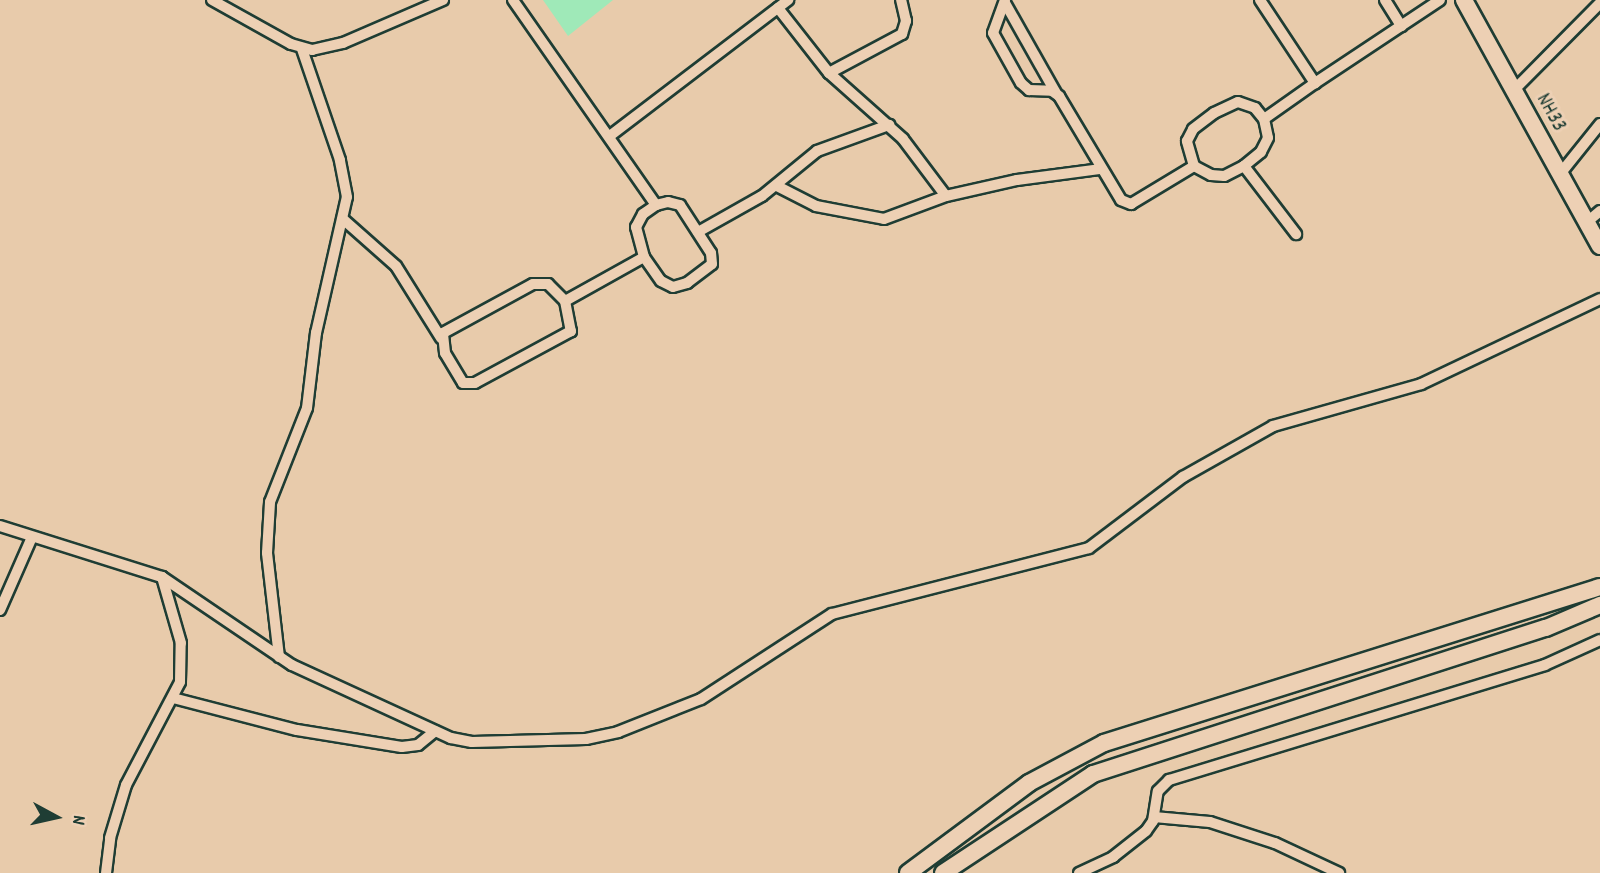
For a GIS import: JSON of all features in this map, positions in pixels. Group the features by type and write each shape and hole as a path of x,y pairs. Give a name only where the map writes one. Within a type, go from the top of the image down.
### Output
{"main road":[{"name":"NH33","path":"1464,0 1600,246"},
{"path":"908,873 1028,783 1104,743 1600,587"},
{"path":"943,873 1093,774 1546,628 1600,605"}],"street":[{"path":"212,0 302,49 343,43 443,0"},
{"path":"513,0 611,135 656,205"},
{"path":"611,135 788,0"},
{"path":"829,73 902,34 906,22 901,0"},
{"path":"1260,0 1315,83"},
{"path":"1385,0 1401,26"},
{"path":"1264,119 1440,0"},
{"path":"1005,1 993,33 1021,83 1029,90 1056,93"},
{"path":"1005,1 1121,201 1131,204 1194,166"},
{"path":"1513,91 1600,3"},
{"path":"778,8 829,73 889,125 946,196"},
{"path":"279,657 267,553 270,502 307,408 318,320 344,220 344,174 302,49"},
{"path":"1238,102 1255,108 1264,119 1268,138 1261,152 1244,166 1224,176 1211,176 1194,166 1188,141 1193,129 1214,113 1238,102"},
{"path":"1560,174 1600,124"},
{"path":"698,232 777,186 817,151 889,125"},
{"path":"1244,166 1296,234"},
{"path":"777,186 816,206 875,219 946,196 1017,180 1101,169"},
{"path":"668,202 680,205 698,232 712,264 687,283 664,284 644,257 636,227 643,214 656,205 668,202"},
{"path":"1587,222 1600,211"},
{"path":"344,220 396,266 441,338 459,379 475,383 569,334 572,323 565,301 548,284 533,284 454,324 441,338"},
{"path":"565,301 644,257"},
{"path":"0,526 162,577 279,657 320,681 435,731 472,742 586,739 618,732 701,699 814,622 854,606 1089,548 1183,477 1273,426 1421,384 1600,299"},
{"path":"0,610 32,537"},
{"path":"106,873 120,800 173,698 182,656 162,577"},
{"path":"1079,873 1119,853 1146,831 1154,817 1157,791 1169,780 1531,670 1600,640"},
{"path":"173,698 297,730 402,747 418,745 435,731"},
{"path":"1154,817 1210,822 1275,844 1339,873"}],"green space":[{"path":"543,0 613,0 568,36"}]}
